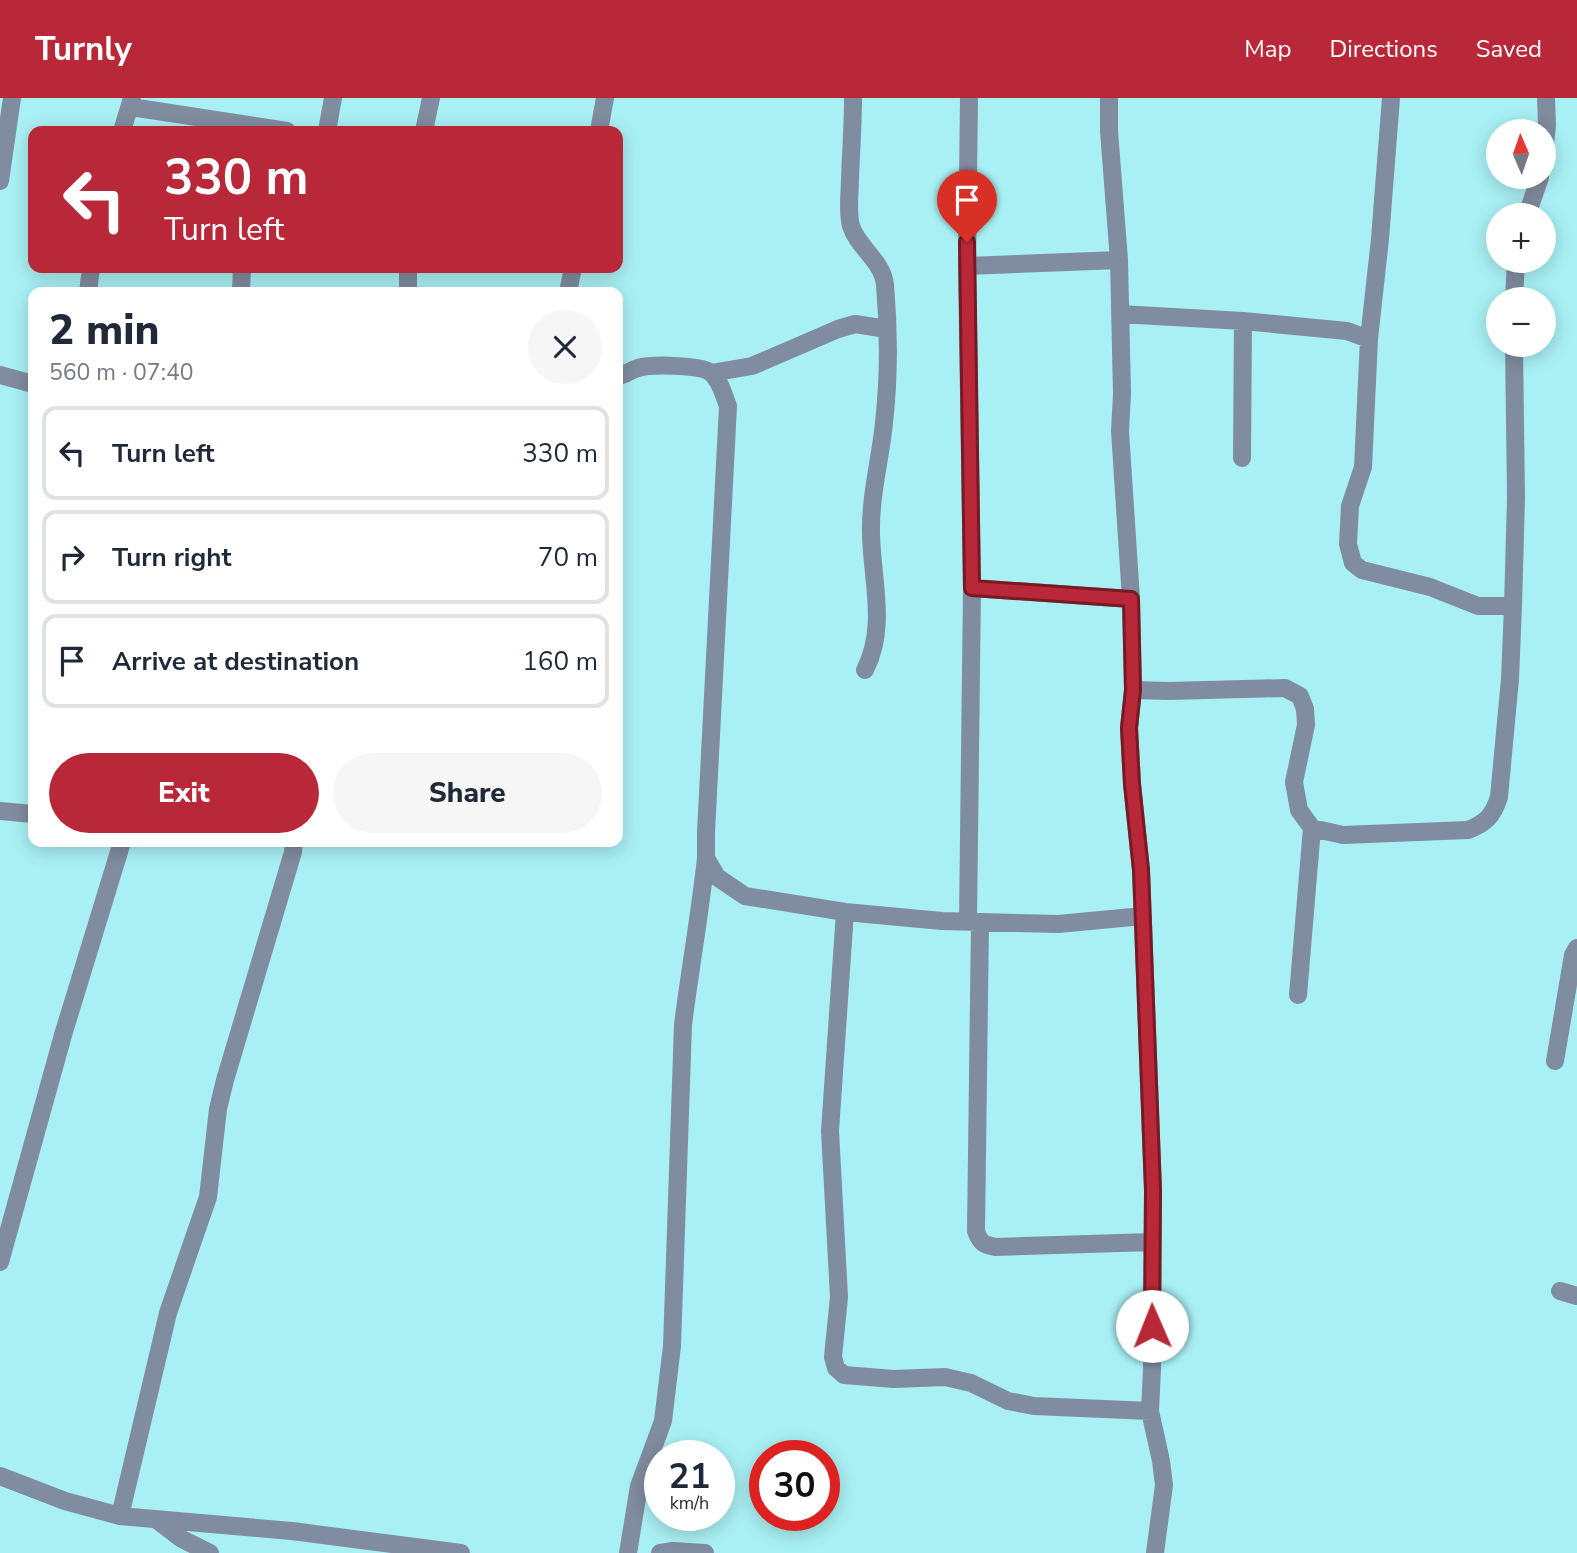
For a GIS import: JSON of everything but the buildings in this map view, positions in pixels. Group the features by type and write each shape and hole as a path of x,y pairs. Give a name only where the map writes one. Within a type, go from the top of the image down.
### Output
{"street":[{"path":"0,181 12,98"},
{"path":"328,126 333,98"},
{"path":"425,126 431,98"},
{"path":"600,126 605,98"},
{"path":"853,98 849,198 851,224 857,238 880,267 885,282 888,364 871,535 878,606 873,653 865,670"},
{"path":"970,98 967,266 976,1231 984,1245 996,1247 1152,1242"},
{"path":"1109,98 1119,260 1122,394 1120,431 1131,599 1133,690 1129,728 1141,870 1153,1190 1150,1411 1164,1485 1155,1553"},
{"path":"1391,98 1369,339 1363,467 1350,506 1348,544 1353,563 1362,570 1415,582 1478,606 1513,606"},
{"path":"1546,98 1547,119"},
{"path":"124,126 131,103 259,126"},
{"path":"967,266 1119,260"},
{"path":"1120,314 1243,321 1347,331 1369,339"},
{"path":"1242,458 1243,321"},
{"path":"623,374 648,366 699,368 712,373 752,366 838,328 855,324 887,329"},
{"path":"1312,828 1343,835 1468,830 1484,824 1494,813 1499,797 1510,679 1516,498 1514,357"},
{"path":"628,1553 639,1486 663,1421 672,1346 683,1025 706,858 710,715 728,406 712,373"},
{"path":"0,375 28,383"},
{"path":"972,588 1131,599"},
{"path":"1133,690 1285,688 1300,696 1305,709 1306,725 1294,782 1299,810 1312,828 1298,995"},
{"path":"0,811 28,814"},
{"path":"0,1262 63,1035 120,847"},
{"path":"120,1517 168,1312 208,1197 218,1110 225,1080 294,847"},
{"path":"706,858 717,877 745,896 845,912 942,921 1058,924 1143,916"},
{"path":"845,912 830,1131 839,1297 833,1357 836,1368 844,1375 894,1379 945,1377 971,1383 1008,1401 1034,1406 1150,1411"},
{"path":"1555,1061 1573,955 1577,948"},
{"path":"0,1476 65,1501 120,1517 323,1535 461,1553"},
{"path":"156,1519 182,1539 210,1553"},
{"path":"660,1553 705,1553"}],"route":[{"path":"967,242 972,588 1131,599 1133,690 1129,728 1141,870 1153,1190 1152,1326"}]}
